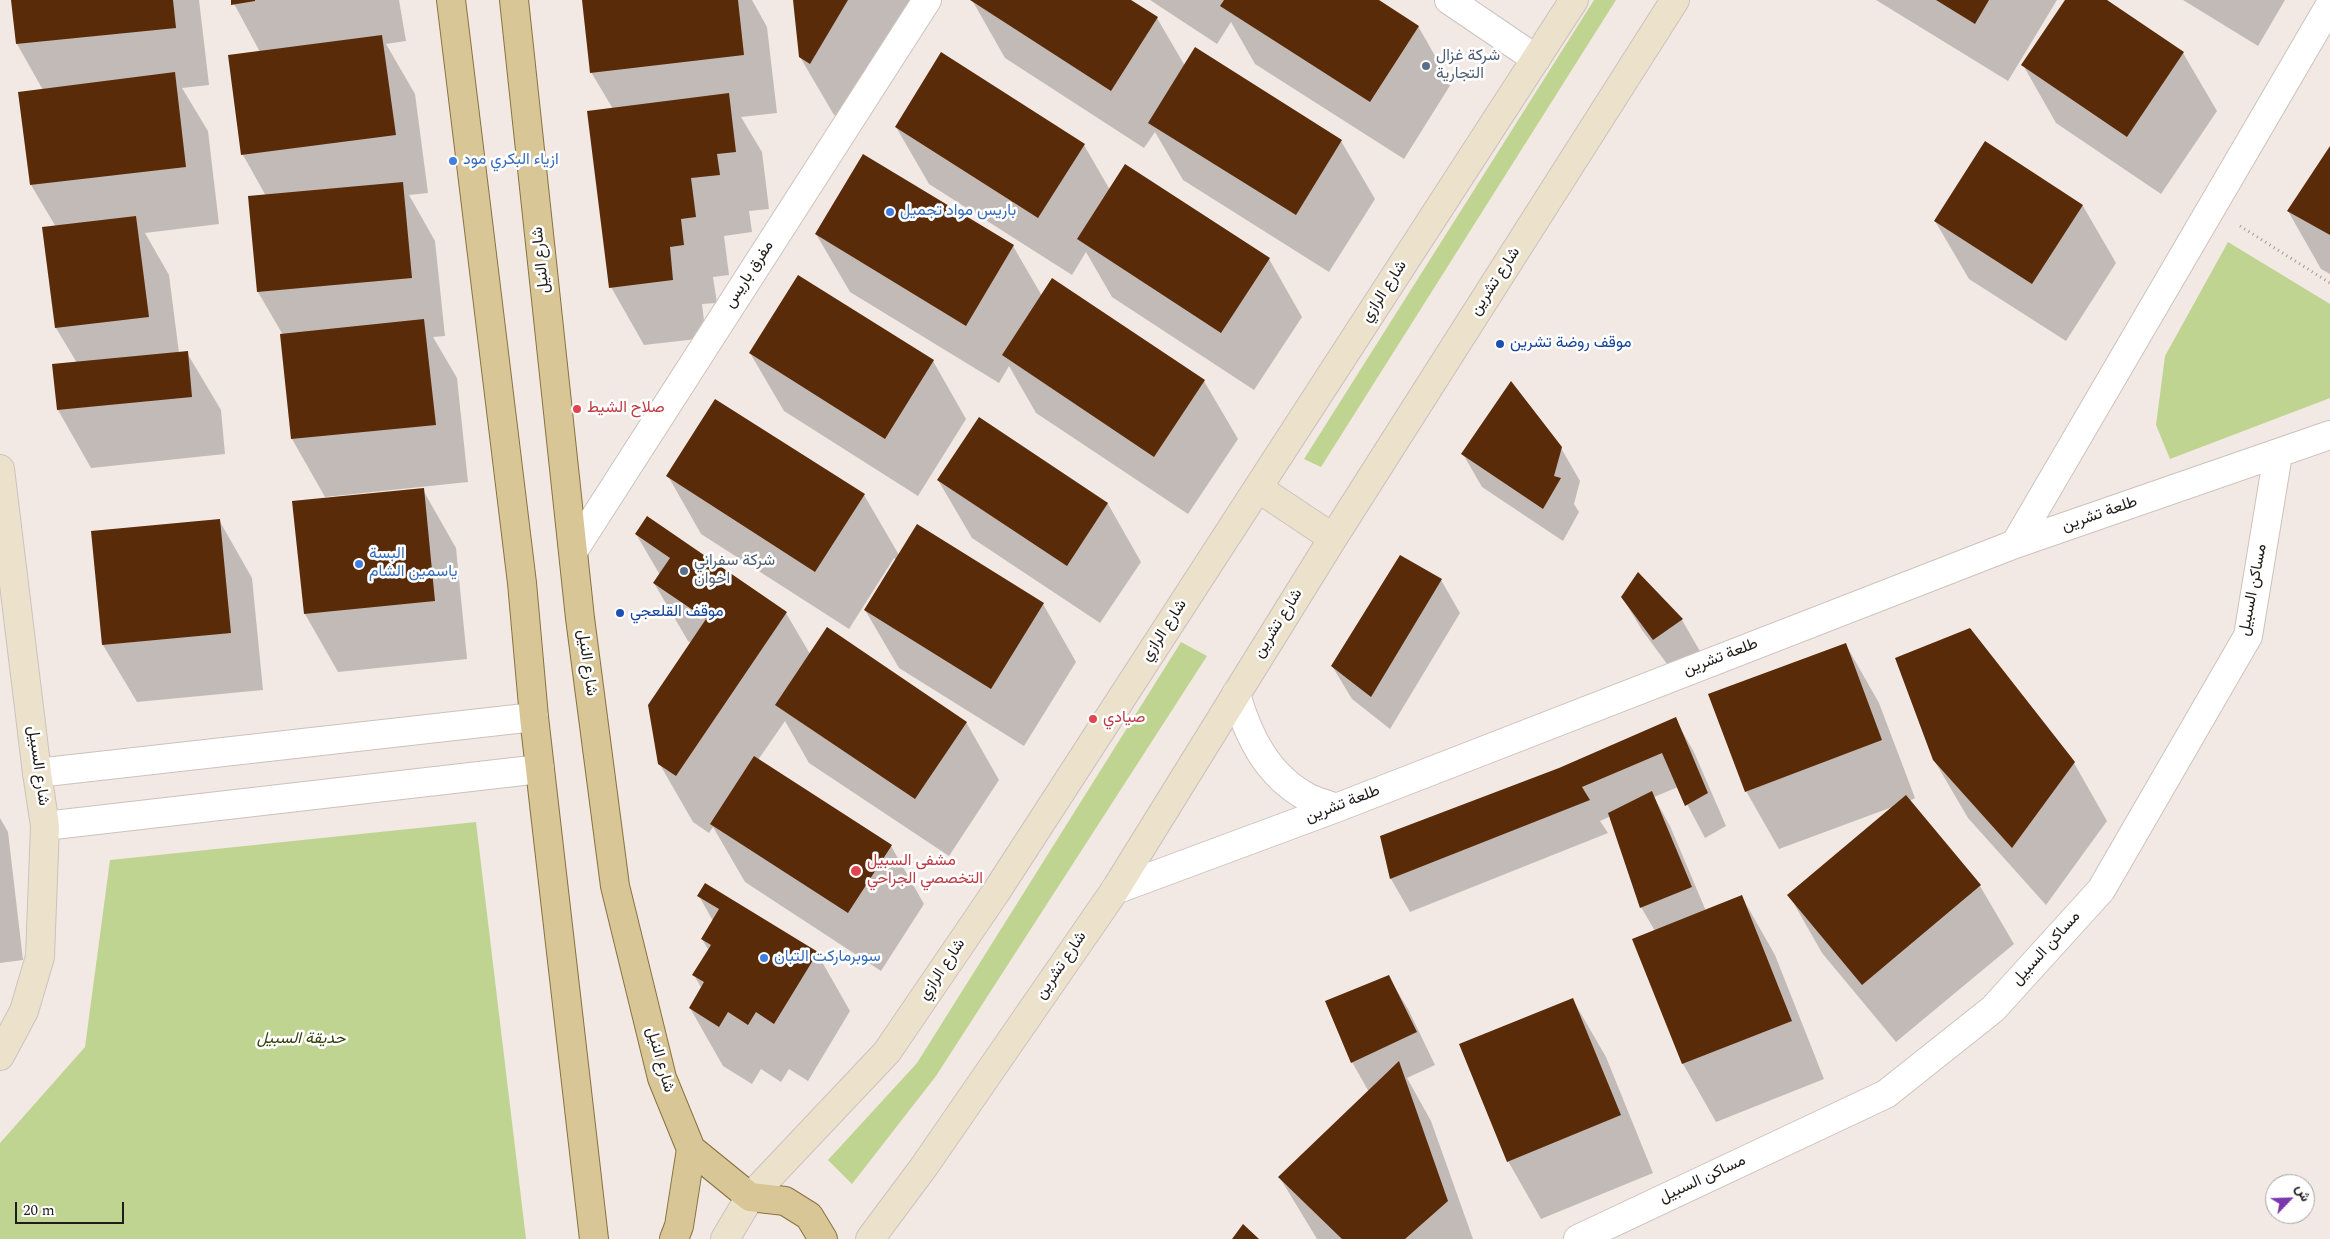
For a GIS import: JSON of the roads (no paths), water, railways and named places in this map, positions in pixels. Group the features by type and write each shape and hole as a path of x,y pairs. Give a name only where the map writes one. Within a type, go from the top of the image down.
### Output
{"main road":[{"path":"451,0 522,583 534,717 594,1239"},
{"name":"شارع النيل","path":"514,0 580,618 615,886 662,1078 691,1149 750,1197"},
{"name":"شارع الرازي","path":"725,1239 750,1197 887,1052 996,892 1574,0"},
{"name":"شارع تشرين","path":"870,1239 923,1168 1115,890 1333,538 1675,0"},
{"name":"شارع السبيل","path":"0,469 36,773 45,826 40,957 24,1011 1,1054"},
{"path":"1258,488 1333,538"},
{"path":"674,1239 679,1226 691,1149"},
{"path":"750,1197 785,1201 809,1216 823,1239"}],"street":[{"name":"مفرق باريس","path":"574,550 926,0"},
{"path":"1449,0 1536,59"},
{"path":"2015,544 2330,4"},
{"name":"طلعة تشرين","path":"1115,890 1336,808 2015,544 2330,435"},
{"name":"مساكن السبيل","path":"1578,1239 1886,1094 1993,1009 2101,890 2248,636 2278,454"},
{"path":"1236,694 1244,723 1252,742 1277,774 1307,797 1336,808"},
{"path":"36,773 534,717"},
{"path":"45,826 540,769"}],"place":[{"name":"شركة غزال التجارية","path":"1426,66"},
{"name":"ازياء البكري مود","path":"453,161"},
{"name":"باريس مواد تجميل","path":"890,212"},
{"name":"موقف روضة تشرين","path":"1500,344"},
{"name":"صلاح الشيط","path":"577,409"},
{"name":"البسة ياسمين الشام","path":"359,564"},
{"name":"شركة سفراني اخوان","path":"684,571"},
{"name":"موقف القلعجي","path":"620,613"},
{"name":"صيادي","path":"1093,719"},
{"name":"مشفى السبيل التخصصي الجراحي","path":"856,871"},
{"name":"سوبرماركت التبان","path":"764,958"}],"park label":[{"name":"حديقة السبيل","path":"301,1040"}]}
